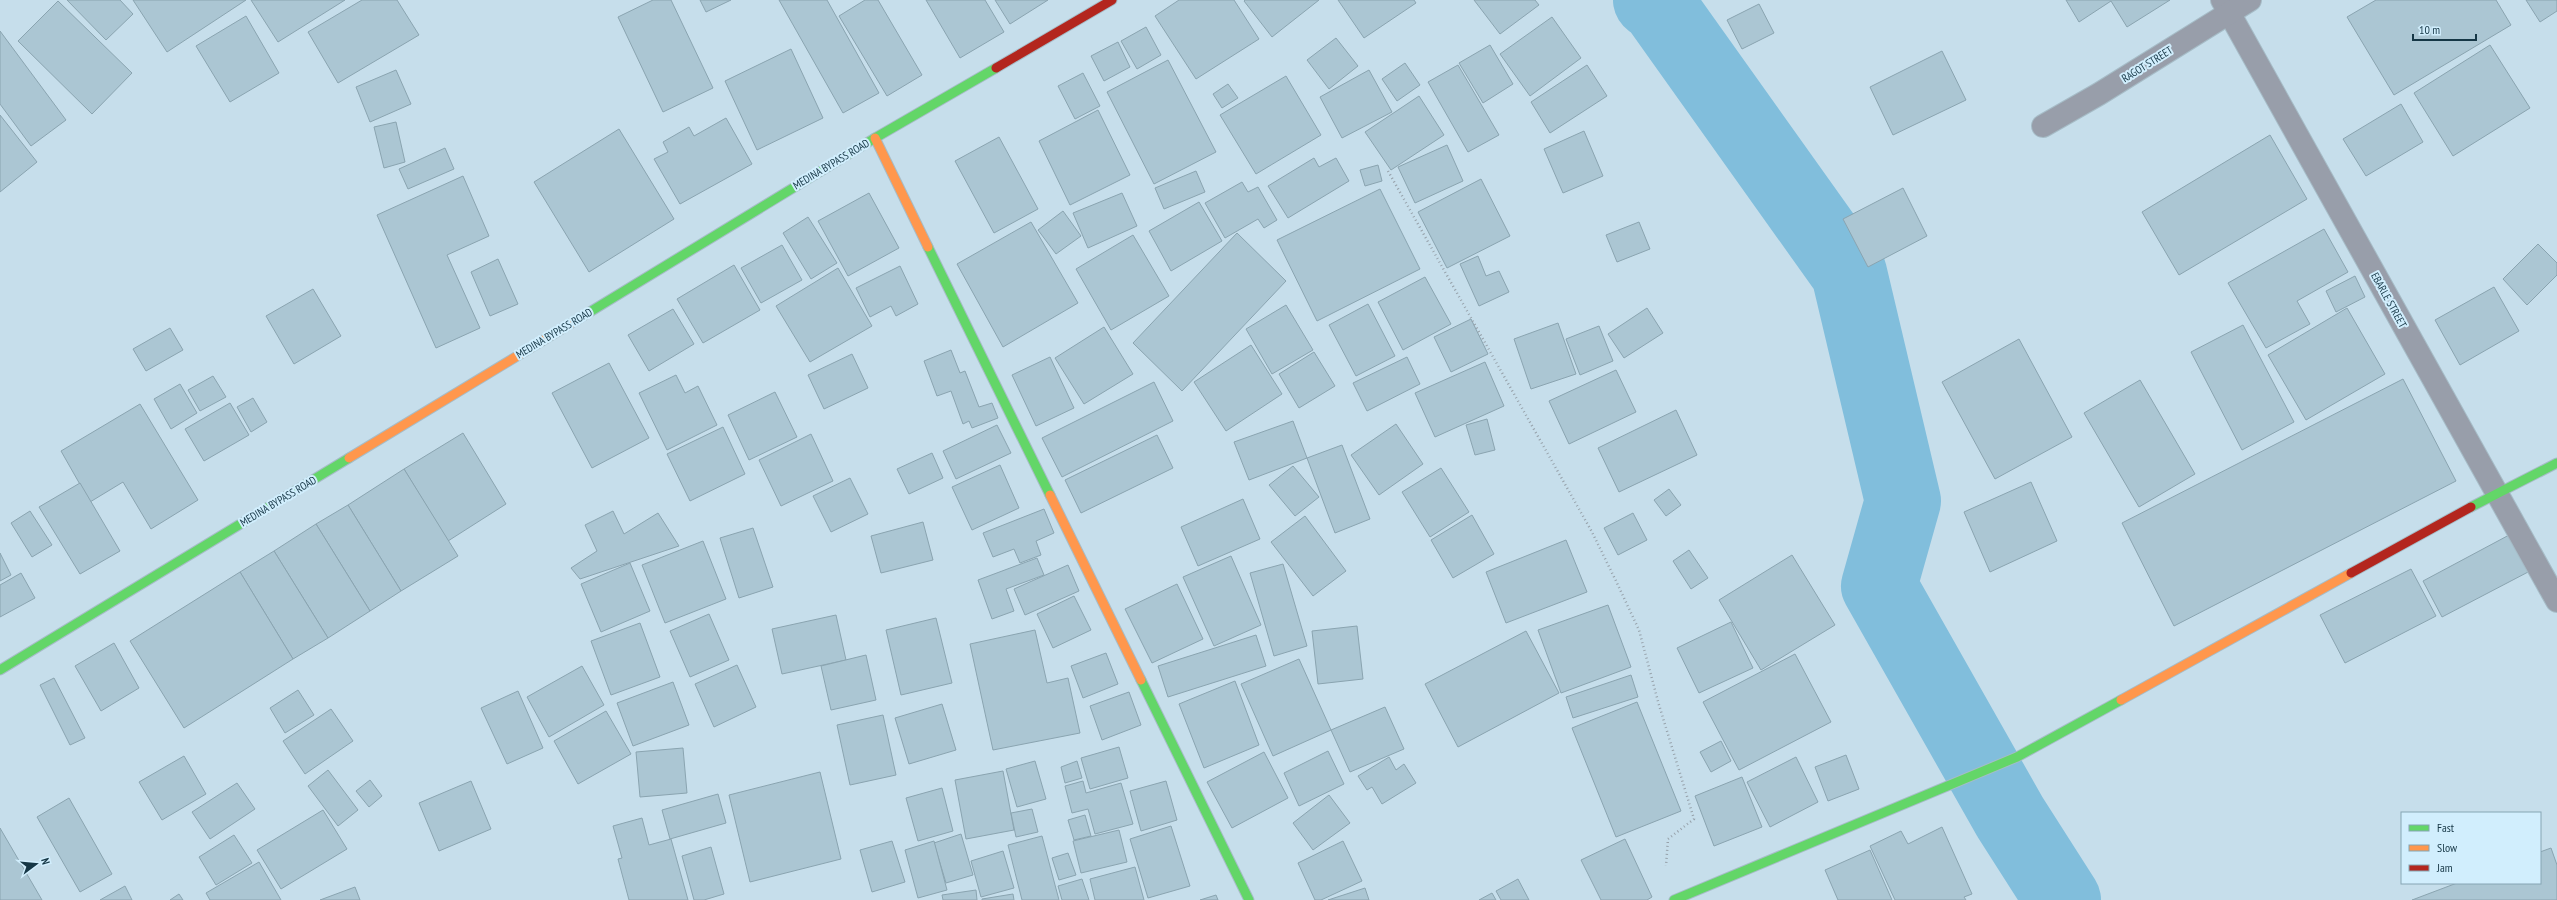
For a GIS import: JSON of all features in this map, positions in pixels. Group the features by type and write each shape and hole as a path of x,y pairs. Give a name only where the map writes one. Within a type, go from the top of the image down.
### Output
{"street":[{"name":"MEDINA BYPASS ROAD","path":"0,670 874,138 1112,0"},
{"name":"RAGOT STREET","path":"2043,126 2099,94 2226,6 2250,0"},
{"name":"EBARLE STREET","path":"2226,6 2557,601"},
{"path":"874,138 1249,900"},
{"path":"1674,900 2017,757 2497,493 2557,463"}],"path":[{"path":"1388,171 1592,532 1639,630 1661,712 1694,818 1668,839 1666,870"}],"building":[{"path":"67,0 120,0 133,14 106,40"},
{"path":"133,0 246,0 167,52"},
{"path":"251,0 345,0 278,42"},
{"path":"362,0 397,0 419,35 338,83 308,32"},
{"path":"653,0 671,0 713,88 663,112 618,17"},
{"path":"700,0 731,0 706,12"},
{"path":"779,0 827,0 879,93 843,113"},
{"path":"865,0 878,0 922,75 887,96 839,16"},
{"path":"926,0 985,0 1004,32 960,58"},
{"path":"995,0 1048,0 1010,24"},
{"path":"1179,0 1234,0 1259,39 1196,79 1155,16"},
{"path":"1319,0 1272,37 1244,1"},
{"path":"1338,0 1414,0 1416,3 1364,38"},
{"path":"1474,0 1535,0 1539,5 1500,34"},
{"path":"2066,0 2170,0 2127,27 2111,1 2079,22"},
{"path":"2376,0 2496,0 2511,25 2394,95 2347,17"},
{"path":"2526,0 2557,0 2557,11 2540,22"},
{"path":"58,1 132,73 92,114 18,41"},
{"path":"1759,4 1774,33 1742,49 1727,20"},
{"path":"246,16 279,73 230,102 196,46"},
{"path":"1552,17 1581,58 1530,96 1500,54"},
{"path":"1146,27 1161,55 1137,69 1121,41"},
{"path":"0,31 66,120 31,146 0,104"},
{"path":"1336,38 1358,66 1329,89 1307,60"},
{"path":"1118,42 1130,67 1104,81 1091,56"},
{"path":"1490,45 1513,84 1483,103 1459,63"},
{"path":"2490,45 2530,108 2453,156 2414,93"},
{"path":"791,49 823,118 757,150 725,81"},
{"path":"1942,51 1966,100 1893,135 1870,87"},
{"path":"1168,60 1216,152 1154,184 1107,92"},
{"path":"1405,63 1420,85 1397,101 1382,79"},
{"path":"1458,65 1499,135 1468,152 1428,82"},
{"path":"1587,65 1607,96 1550,133 1531,102"},
{"path":"396,70 411,104 370,122 356,87"},
{"path":"1369,70 1392,112 1342,138 1320,97"},
{"path":"1083,73 1100,106 1075,119 1058,86"},
{"path":"1286,76 1321,135 1256,174 1220,115"},
{"path":"1228,84 1238,98 1222,108 1213,94"},
{"path":"1419,96 1444,135 1391,170 1365,132"},
{"path":"2401,104 2423,142 2366,176 2343,139"},
{"path":"1098,110 1130,175 1070,205 1039,141"},
{"path":"0,115 37,162 0,192"},
{"path":"726,118 752,164 680,204 654,159 668,152 663,142 689,127 694,136"},
{"path":"396,122 405,162 384,168 374,127"},
{"path":"619,129 674,219 589,272 534,182"},
{"path":"1584,131 1603,176 1563,193 1544,149"},
{"path":"2270,135 2307,199 2179,275 2142,212"},
{"path":"999,137 1038,209 994,233 955,161"},
{"path":"1447,145 1463,181 1415,203 1398,167"},
{"path":"445,148 454,169 408,189 399,169"},
{"path":"1314,158 1319,167 1336,158 1349,181 1288,218 1268,186"},
{"path":"1378,165 1382,181 1365,186 1360,170"},
{"path":"1196,171 1205,192 1164,209 1155,188"},
{"path":"463,176 489,236 447,255 480,328 436,348 377,215"},
{"path":"1481,179 1510,236 1447,268 1418,212"},
{"path":"1242,182 1248,192 1258,187 1277,220 1264,228 1258,219 1225,238 1205,203"},
{"path":"1903,188 1927,236 1868,267 1843,219"},
{"path":"1380,189 1420,269 1317,321 1277,240"},
{"path":"869,193 899,248 848,276 818,221"},
{"path":"1122,193 1137,226 1088,248 1073,213"},
{"path":"1199,202 1222,241 1171,271 1149,231"},
{"path":"1063,211 1081,236 1056,254 1038,230"},
{"path":"808,217 837,263 811,279 783,233"},
{"path":"1031,222 1078,303 1003,347 957,264"},
{"path":"1639,222 1650,249 1617,262 1606,235"},
{"path":"2324,229 2348,272 2297,301 2310,324 2266,348 2228,283"},
{"path":"1237,233 1286,281 1182,391 1133,343"},
{"path":"1133,235 1169,296 1111,330 1076,269"},
{"path":"2538,244 2557,263 2557,275 2527,305 2503,279"},
{"path":"782,245 802,280 761,303 741,268"},
{"path":"1478,256 1486,276 1499,271 1509,292 1479,306 1460,264"},
{"path":"498,259 518,304 490,316 471,272"},
{"path":"734,265 760,310 703,343 677,299"},
{"path":"900,266 918,304 896,316 891,306 870,317 856,288"},
{"path":"838,268 872,326 810,362 776,306"},
{"path":"2355,276 2365,297 2336,312 2326,291"},
{"path":"1425,277 1451,324 1403,350 1378,302"},
{"path":"2494,287 2519,331 2460,365 2435,320"},
{"path":"313,289 341,336 294,364 266,316"},
{"path":"1368,304 1395,356 1356,376 1329,325"},
{"path":"1286,305 1313,350 1272,374 1246,329"},
{"path":"1647,308 1663,333 1624,358 1608,334"},
{"path":"2347,308 2385,374 2306,420 2268,355"},
{"path":"673,309 694,344 649,371 628,335"},
{"path":"1471,319 1488,354 1451,372 1434,337"},
{"path":"1558,323 1576,374 1531,389 1514,339"},
{"path":"2243,325 2294,422 2242,450 2191,352"},
{"path":"1599,326 1613,361 1580,375 1566,339"},
{"path":"1104,327 1133,374 1084,404 1055,358"},
{"path":"170,328 183,350 146,371 133,349"},
{"path":"2019,339 2072,437 1995,479 1942,382"},
{"path":"1251,345 1282,394 1226,431 1194,382"},
{"path":"951,350 960,373 965,371 979,407 992,403 998,418 972,428 969,421 963,424 951,391 937,396 924,361"},
{"path":"1314,352 1335,386 1299,408 1279,374"},
{"path":"852,354 868,388 824,409 808,375"},
{"path":"1050,357 1074,408 1036,426 1012,375"},
{"path":"1407,357 1420,384 1367,411 1353,383"},
{"path":"1485,362 1504,406 1435,437 1415,393"},
{"path":"609,363 649,438 592,468 552,393"},
{"path":"1616,370 1636,412 1569,444 1549,401"},
{"path":"676,375 685,393 698,386 717,425 667,450 639,393"},
{"path":"213,376 226,397 200,411 188,390"},
{"path":"2403,379 2456,481 2174,626 2122,523"},
{"path":"2140,380 2195,474 2139,507 2084,413"},
{"path":"1154,382 1173,421 1062,477 1042,438"},
{"path":"180,384 197,413 171,429 154,399"},
{"path":"775,392 797,437 749,460 728,415"},
{"path":"253,398 267,422 251,432 237,407"},
{"path":"230,403 249,435 204,461 185,429"},
{"path":"140,404 198,500 151,529 123,482 90,502 61,451"},
{"path":"1676,410 1697,455 1619,492 1598,448"},
{"path":"1487,419 1495,450 1475,455 1466,425"},
{"path":"1293,421 1307,458 1249,480 1234,442"},
{"path":"1396,424 1423,464 1379,495 1351,455"},
{"path":"997,425 1011,453 956,479 943,451"},
{"path":"723,427 745,474 690,501 667,454"},
{"path":"463,433 506,504 448,541 404,469"},
{"path":"811,434 833,481 781,506 759,460"},
{"path":"1157,435 1173,468 1081,513 1065,480"},
{"path":"1342,445 1370,519 1335,533 1307,458"},
{"path":"932,453 943,478 909,494 897,469"},
{"path":"1000,465 1019,508 972,530 952,487"},
{"path":"1293,466 1319,497 1295,516 1269,485"},
{"path":"1441,468 1469,512 1430,537 1402,492"},
{"path":"404,469 458,556 401,591 348,505"},
{"path":"850,478 868,514 831,532 813,496"},
{"path":"2031,482 2057,541 1990,572 1964,512"},
{"path":"80,483 120,551 80,574 39,507"},
{"path":"1669,489 1681,505 1666,516 1654,500"},
{"path":"1243,499 1260,539 1198,566 1181,527"},
{"path":"348,505 401,591 370,611 316,524"},
{"path":"1044,509 1054,533 1036,541 1041,555 1020,563 1014,549 993,557 983,533"},
{"path":"30,511 52,545 32,557 11,523"},
{"path":"613,511 624,534 658,513 679,546 580,579 571,568 597,551 585,525"},
{"path":"1633,513 1647,540 1618,555 1604,528"},
{"path":"1472,515 1494,554 1453,578 1431,540"},
{"path":"1305,516 1346,571 1313,596 1271,542"},
{"path":"923,522 933,560 881,573 871,536"},
{"path":"316,524 370,611 328,638 274,551"},
{"path":"753,528 773,587 739,598 720,538"},
{"path":"2511,534 2530,571 2442,617 2423,581"},
{"path":"1566,540 1587,592 1506,623 1486,572"},
{"path":"703,541 726,599 665,623 642,565"},
{"path":"1689,550 1708,578 1691,589 1673,561"},
{"path":"274,551 328,638 293,659 240,572"},
{"path":"0,553 11,575 0,581"},
{"path":"1792,555 1835,625 1761,670 1719,600"},
{"path":"1231,556 1261,625 1214,646 1183,577"},
{"path":"1037,558 1044,575 1006,589 1014,611 992,619 978,580"},
{"path":"630,563 650,611 601,632 581,584"},
{"path":"1283,564 1307,646 1274,656 1250,573"},
{"path":"1068,565 1079,591 1025,615 1014,589"},
{"path":"2411,569 2436,616 2345,663 2320,615"},
{"path":"240,572 293,659 184,728 130,641"},
{"path":"21,573 35,598 0,617 0,585"},
{"path":"1177,584 1203,639 1152,663 1125,609"},
{"path":"1074,596 1091,630 1053,648 1037,614"},
{"path":"1608,605 1631,667 1561,693 1538,630"},
{"path":"709,614 729,660 690,677 670,631"},
{"path":"836,615 846,660 782,674 772,629"},
{"path":"936,618 952,683 901,695 886,630"},
{"path":"1731,622 1753,668 1699,693 1677,648"},
{"path":"640,623 660,677 611,695 591,641"},
{"path":"1357,626 1363,679 1318,684 1312,631"},
{"path":"1035,630 1047,683 1068,678 1080,733 993,750 970,644"},
{"path":"1526,631 1559,693 1458,747 1425,684"},
{"path":"1256,635 1266,666 1168,697 1158,666"},
{"path":"114,643 139,688 101,711 75,666"},
{"path":"1106,653 1118,684 1083,698 1071,666"},
{"path":"1795,654 1831,722 1739,770 1703,702"},
{"path":"866,655 876,700 831,710 821,666"},
{"path":"1299,659 1331,730 1273,756 1241,684"},
{"path":"737,665 756,707 714,727 695,684"},
{"path":"582,666 604,705 549,737 527,697"},
{"path":"1631,675 1638,697 1573,718 1566,697"},
{"path":"54,678 85,738 70,745 40,685"},
{"path":"1235,681 1259,745 1204,768 1179,704"},
{"path":"673,682 689,725 633,746 617,703"},
{"path":"298,690 314,715 285,733 270,708"},
{"path":"518,691 543,748 507,764 481,708"},
{"path":"1129,692 1141,725 1102,740 1090,706"},
{"path":"1637,702 1681,811 1616,837 1572,728"},
{"path":"942,704 956,750 909,764 895,718"},
{"path":"1385,707 1404,749 1350,772 1331,730"},
{"path":"331,709 353,741 305,774 283,741"},
{"path":"606,711 631,754 578,784 554,741"},
{"path":"883,715 896,775 850,785 837,725"},
{"path":"1721,741 1731,761 1711,772 1700,752"},
{"path":"1119,747 1128,778 1090,789 1081,758"},
{"path":"683,748 687,793 640,797 636,752"},
{"path":"1328,751 1344,784 1299,806 1284,773"},
{"path":"1264,752 1288,798 1232,828 1207,782"},
{"path":"1846,755 1859,789 1828,801 1815,767"},
{"path":"184,756 206,794 162,820 139,782"},
{"path":"1389,757 1396,770 1404,764 1416,783 1382,804 1372,787 1367,790 1358,776"},
{"path":"1796,757 1818,802 1770,827 1747,782"},
{"path":"1035,761 1046,799 1017,807 1006,769"},
{"path":"1077,761 1082,778 1065,783 1061,767"},
{"path":"328,770 358,810 338,826 308,786"},
{"path":"1003,771 1014,830 966,839 955,780"},
{"path":"820,772 841,859 750,882 729,795"},
{"path":"1742,777 1762,827 1714,846 1695,796"},
{"path":"370,780 382,796 369,807 356,791"},
{"path":"471,781 491,829 439,851 419,803"},
{"path":"1083,781 1086,793 1121,783 1133,824 1095,834 1088,809 1072,813 1065,786"},
{"path":"1166,781 1177,820 1141,831 1130,791"},
{"path":"237,783 255,809 210,839 192,812"},
{"path":"942,788 953,831 918,841 906,798"},
{"path":"718,794 726,823 670,839 662,810"},
{"path":"1329,795 1350,823 1313,850 1293,823"},
{"path":"69,798 112,874 80,892 37,817"},
{"path":"1032,809 1038,832 1016,837 1011,813"},
{"path":"323,810 347,849 281,889 257,850"},
{"path":"1085,815 1091,836 1074,840 1068,820"},
{"path":"642,818 649,845 671,839 688,900 629,900 618,859 622,858 613,826"},
{"path":"1171,826 1190,886 1148,898 1130,839"},
{"path":"1942,827 1972,894 1964,897 1966,900 1895,900 1870,846 1901,831 1908,844"},
{"path":"0,828 42,900 0,900"},
{"path":"1119,830 1127,862 1081,873 1073,841"},
{"path":"961,834 973,875 946,883 934,843"},
{"path":"234,835 252,863 216,885 199,857"},
{"path":"1042,836 1059,900 1022,900 1008,845"},
{"path":"1625,839 1652,897 1647,900 1601,900 1581,860"},
{"path":"892,841 905,882 872,892 860,850"},
{"path":"934,841 947,890 918,898 905,850"},
{"path":"1343,841 1362,881 1321,900 1315,900 1298,863"},
{"path":"711,847 724,894 704,900 694,900 682,856"},
{"path":"2551,848 2557,865 2557,900 2412,900 2454,884 2541,884 2541,852"},
{"path":"1870,850 1892,900 1838,900 1825,870"},
{"path":"1003,851 1014,888 981,897 971,861"},
{"path":"1068,853 1076,875 1059,880 1052,858"},
{"path":"259,862 281,900 210,900 206,893"},
{"path":"1135,867 1144,900 1095,900 1090,879"},
{"path":"1082,879 1089,900 1062,900 1058,886"},
{"path":"1518,879 1529,900 1501,900 1496,891"},
{"path":"125,886 132,900 100,900"},
{"path":"355,887 360,900 320,900"},
{"path":"1365,888 1369,900 1328,900"},
{"path":"976,890 977,900 943,900 942,895"},
{"path":"1492,893 1496,900 1479,900"},
{"path":"179,894 183,900 170,900"},
{"path":"1013,894 1014,900 982,900 982,899"},
{"path":"1216,895 1218,900 1200,900"}],"waterway":[{"path":"1651,0 1658,5 1849,273 1903,501 1879,586 2010,817 2063,900"}],"traffic: fast":[{"path":"575,321 875,138 996,68"},
{"path":"928,247 1050,495"},
{"path":"0,670 349,458"},
{"path":"2471,507 2557,463"},
{"path":"1141,680 1249,900"},
{"path":"1674,900 2017,757 2121,700"}],"traffic: slow":[{"path":"875,138 928,247"},
{"path":"349,458 575,321"},
{"path":"1050,495 1141,680"},
{"path":"2121,700 2351,573"}],"traffic: jam":[{"path":"996,68 1112,0"},
{"path":"2351,573 2471,507"}]}
